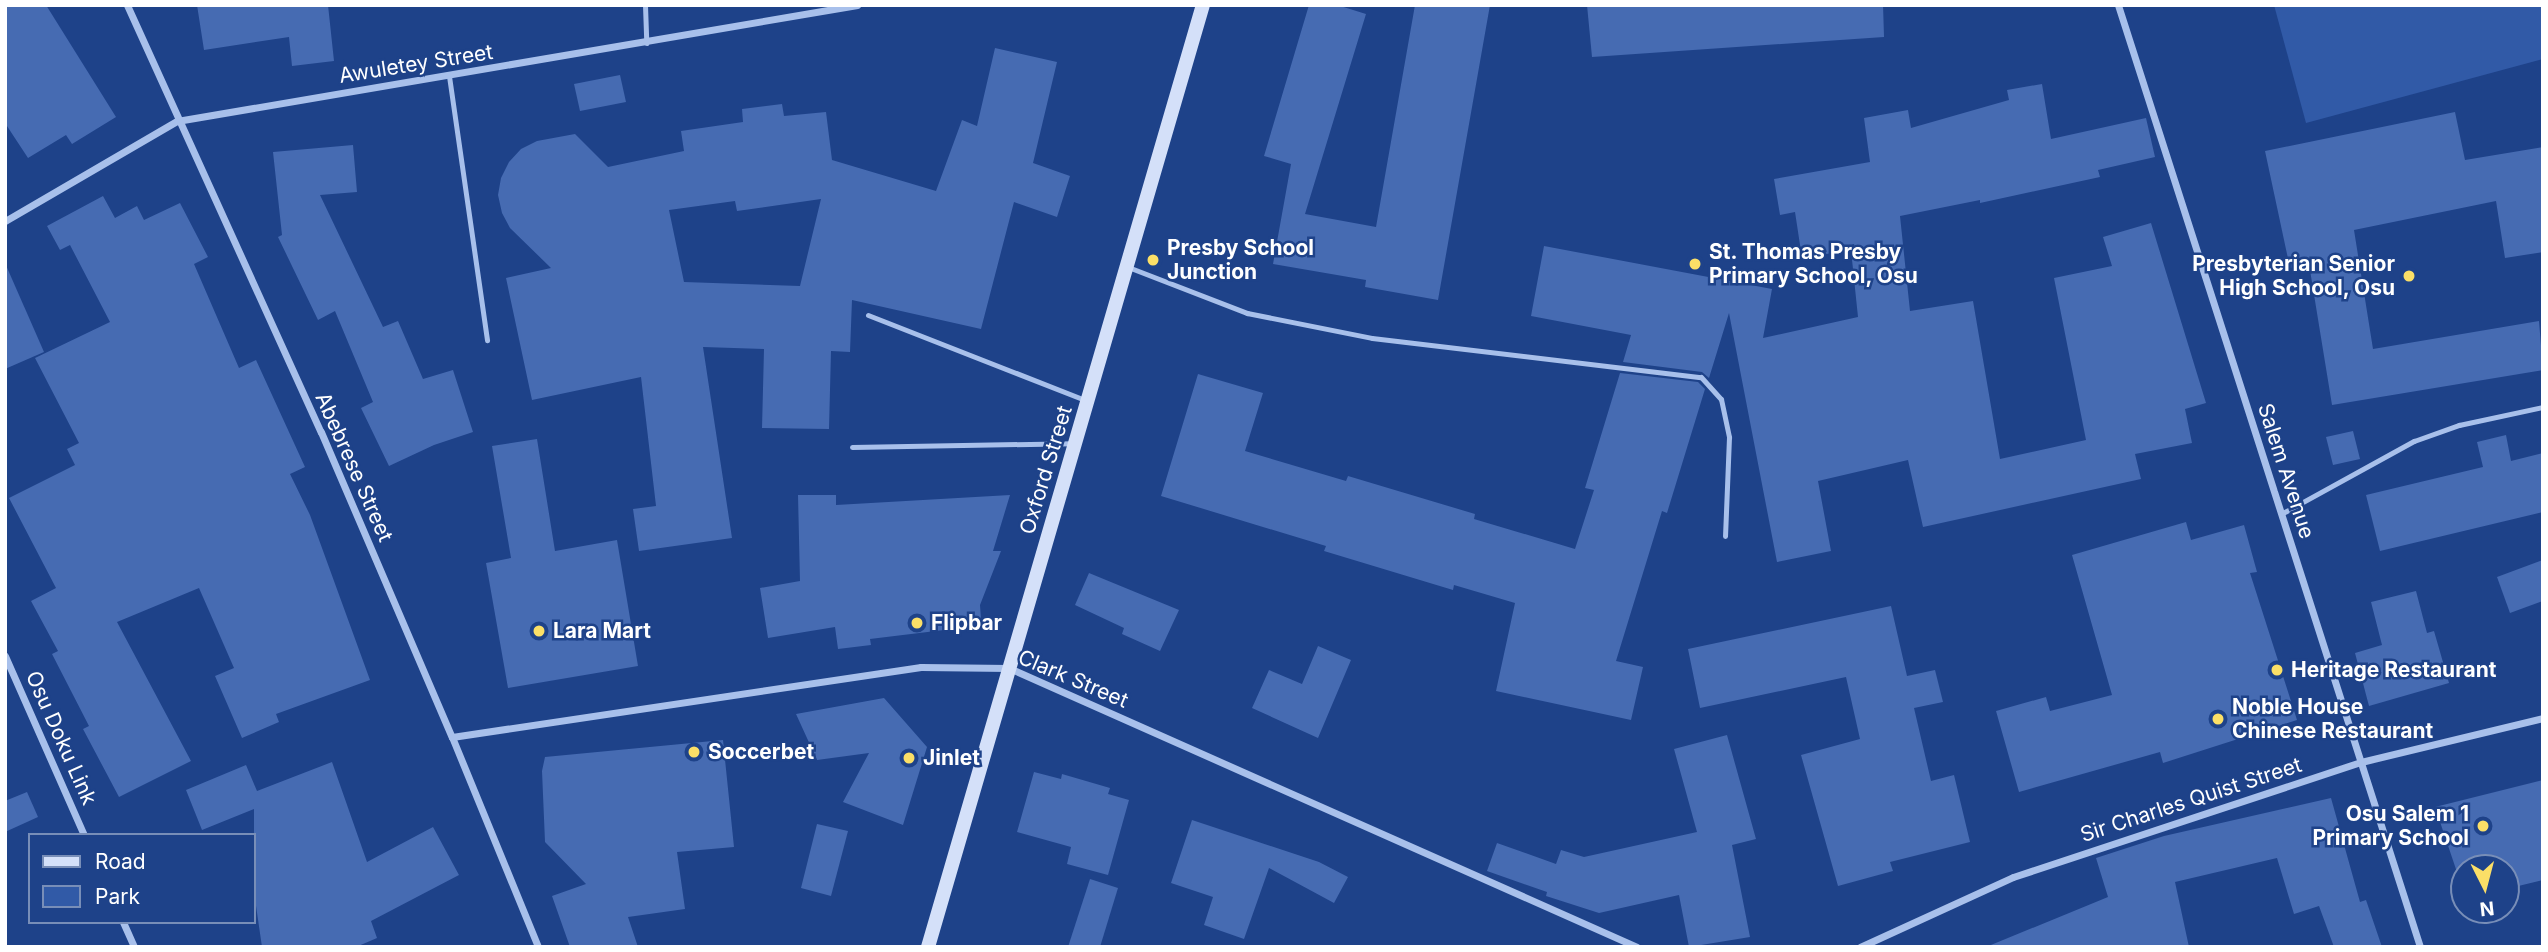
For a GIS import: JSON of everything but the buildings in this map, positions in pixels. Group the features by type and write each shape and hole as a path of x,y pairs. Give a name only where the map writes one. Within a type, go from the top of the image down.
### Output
{"main road":[{"name":"Oxford Street","path":"928,947 1203,5"}],"street":[{"name":"Abebrese Street","path":"127,5 177,121 321,432 453,737 538,947"},
{"name":"Awuletey Street","path":"5,221 177,121 857,5"},
{"name":"Salem Avenue","path":"2118,5 2420,947"},
{"name":"Osu Doku Link","path":"5,656 83,833"},
{"name":"Clark Street","path":"453,737 921,667 1009,668 1637,947"},
{"name":"Sir Charles Quist Street","path":"1860,947 2013,877 2361,762 2543,719"},
{"path":"124,924 134,947"}],"lane":[{"path":"645,5 646,43"},
{"path":"449,76 487,340"},
{"path":"1127,267 1247,313 1372,338 1701,377 1721,399 1729,437 1725,536"},
{"path":"869,315 1088,401"},
{"path":"2281,514 2414,441 2459,425 2543,407"},
{"path":"852,447 1076,443"}],"green space":[{"path":"2274,5 2543,5 2543,59 2306,123"}],"place":[{"name":"Presby School Junction","path":"1153,260"},
{"name":"St. Thomas Presby Primary School, Osu","path":"1695,264"},
{"name":"Presbyterian Senior High School, Osu","path":"2409,276"},
{"name":"Flipbar","path":"917,623"},
{"name":"Lara Mart","path":"539,631"},
{"name":"Heritage Restaurant","path":"2277,670"},
{"name":"Noble House Chinese Restaurant","path":"2218,719"},
{"name":"Soccerbet","path":"694,752"},
{"name":"Jinlet","path":"909,758"},
{"name":"Osu Salem 1 Primary School","path":"2483,826"}]}
